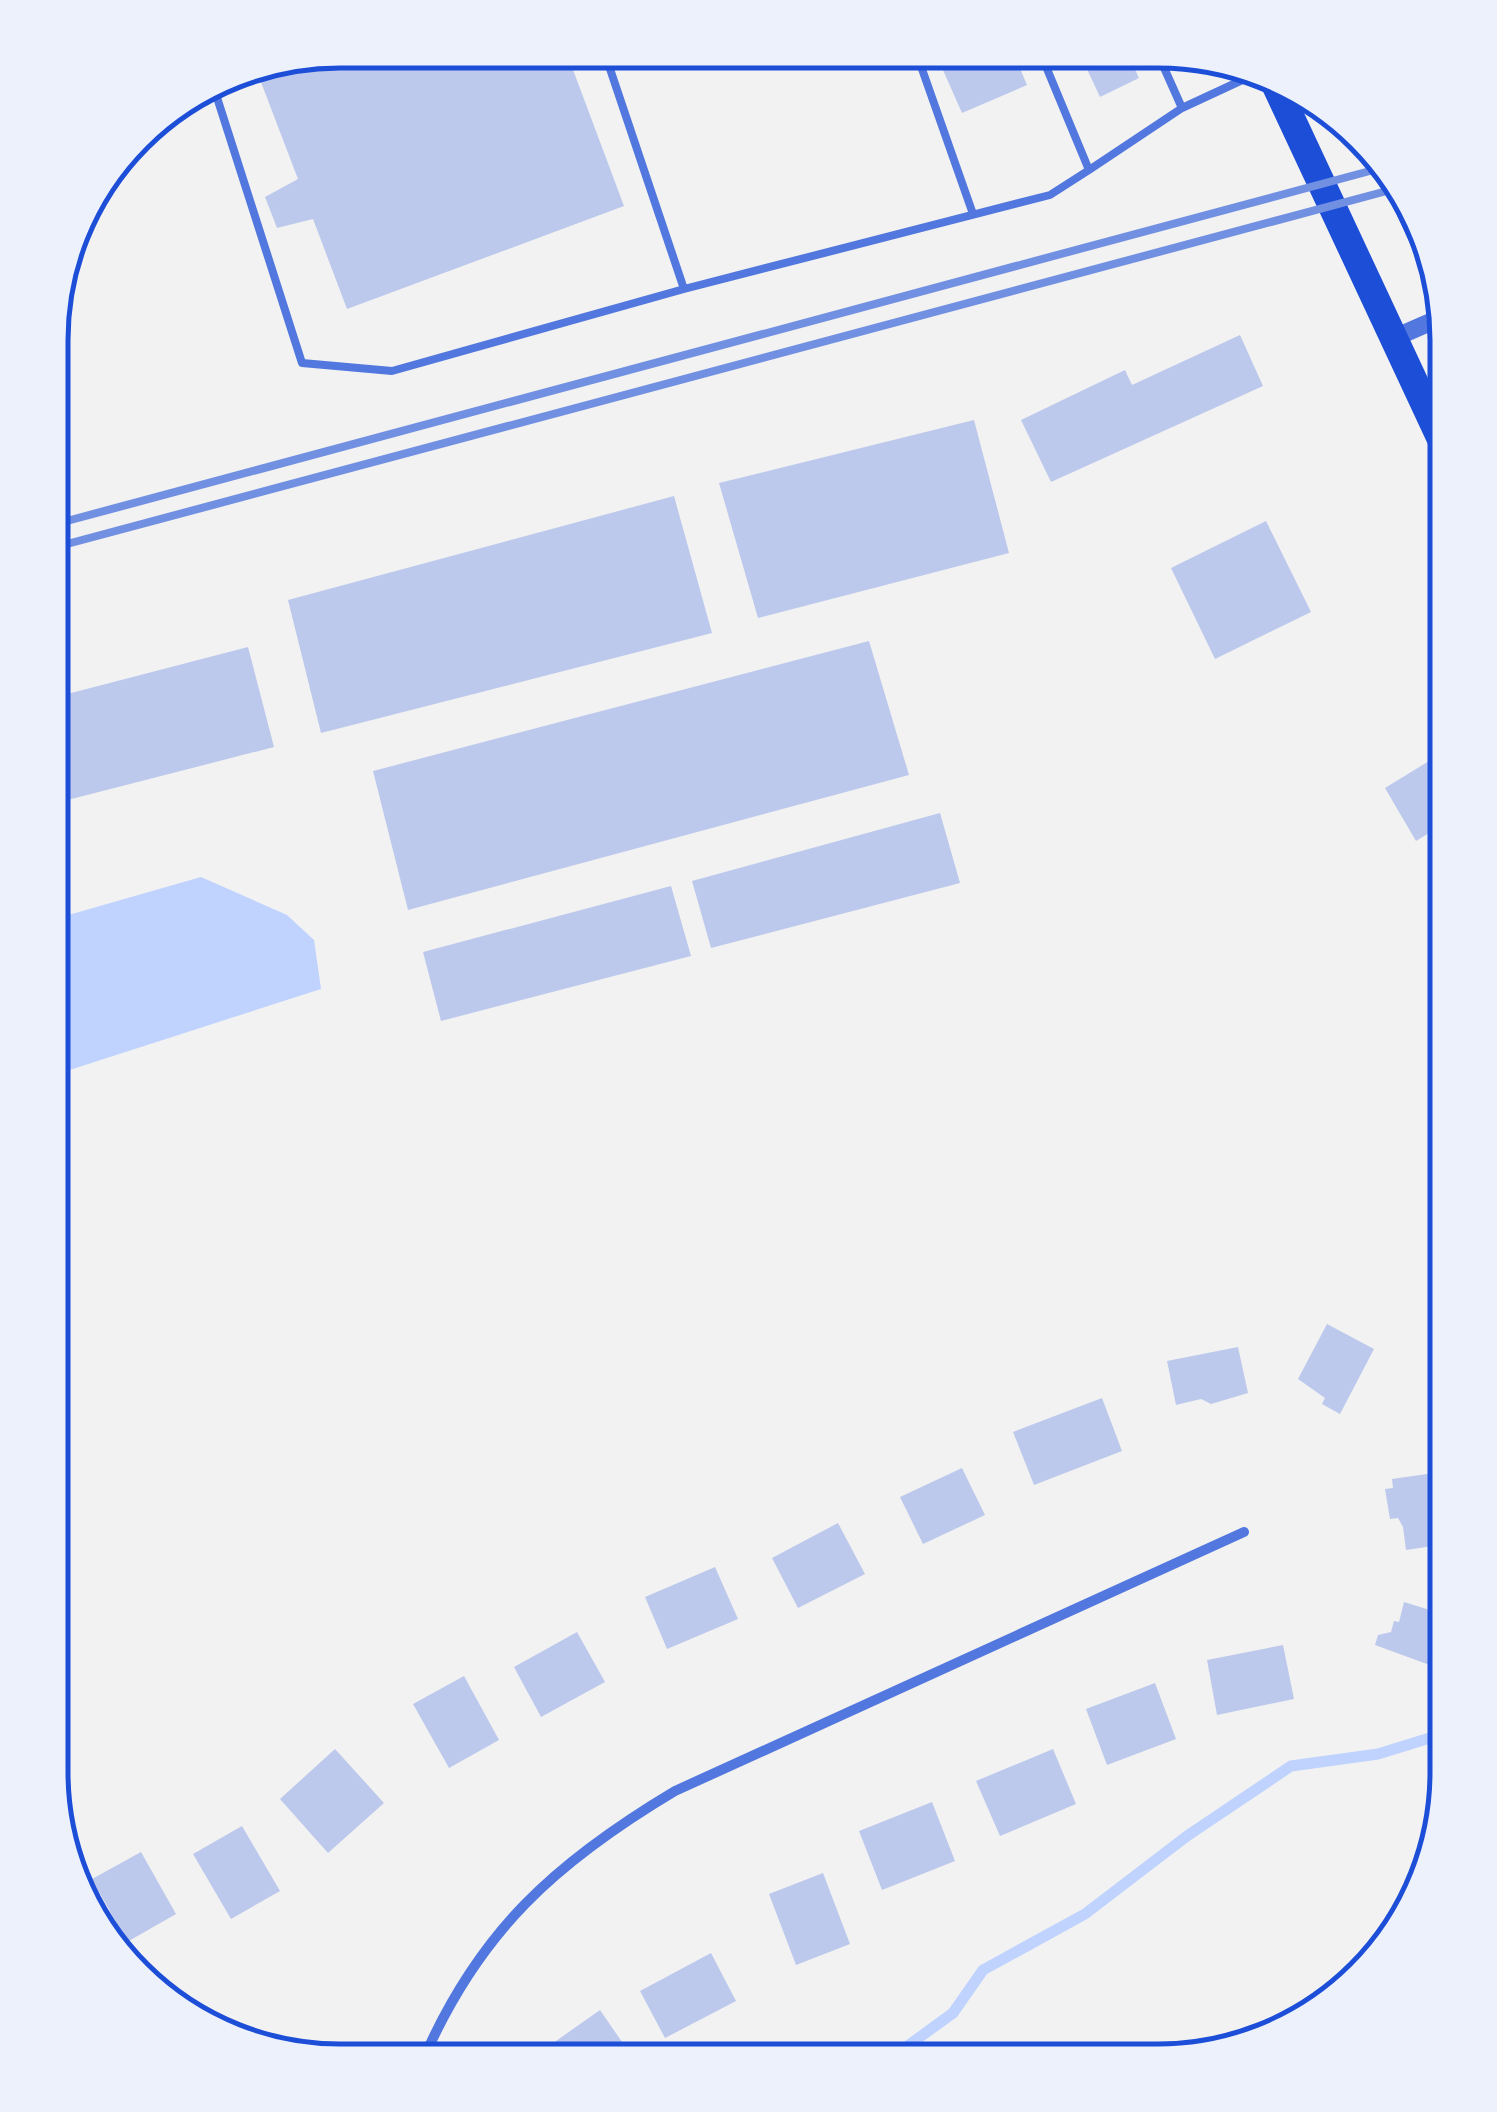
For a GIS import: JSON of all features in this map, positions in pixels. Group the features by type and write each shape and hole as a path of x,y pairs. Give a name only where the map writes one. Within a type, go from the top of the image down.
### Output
{"highway":[{"path":"1282,98 1430,415"}],"street":[{"path":"1394,338 1429,323"},
{"path":"430,2044 458,1986 486,1946 525,1900 612,1829 675,1791 1244,1532"}],"lane":[{"path":"609,67 684,289"},
{"path":"921,67 972,214"},
{"path":"1046,67 1089,170"},
{"path":"1165,68 1182,108"},
{"path":"217,98 302,364 392,371 684,289 1050,195 1182,108 1240,81"}],"water":[{"path":"201,877 287,915 314,940 321,989 67,1071 67,915"}],"building":[{"path":"340,67 572,67 624,206 347,309 313,219 277,228 265,197 298,179 260,80"},
{"path":"942,67 1019,67 1027,85 962,113"},
{"path":"1086,67 1134,67 1139,78 1100,97"},
{"path":"1240,335 1263,386 1051,482 1021,420 1125,370 1132,385"},
{"path":"974,420 1009,553 758,618 719,483"},
{"path":"674,496 712,633 321,733 288,600"},
{"path":"1266,521 1311,612 1215,659 1171,568"},
{"path":"869,641 909,775 408,910 373,771"},
{"path":"248,647 274,747 67,800 67,694"},
{"path":"1430,761 1430,833 1416,841 1385,788"},
{"path":"940,813 960,883 711,948 692,881"},
{"path":"671,886 691,956 441,1021 423,952"},
{"path":"1327,1324 1374,1349 1340,1414 1322,1404 1325,1398 1298,1379"},
{"path":"1238,1347 1248,1393 1211,1404 1201,1399 1176,1405 1167,1361"},
{"path":"1102,1398 1122,1451 1034,1485 1013,1432"},
{"path":"962,1468 985,1515 923,1544 900,1497"},
{"path":"1429,1474 1429,1547 1406,1550 1403,1527 1398,1518 1390,1519 1385,1489 1393,1488 1392,1479"},
{"path":"838,1523 865,1574 798,1608 772,1558"},
{"path":"715,1567 738,1619 667,1649 645,1597"},
{"path":"1404,1602 1429,1610 1429,1665 1375,1645 1378,1635 1391,1632 1394,1621 1399,1622"},
{"path":"577,1632 605,1682 541,1717 514,1667"},
{"path":"1283,1645 1294,1699 1217,1715 1207,1660"},
{"path":"464,1676 499,1740 449,1768 413,1704"},
{"path":"1155,1683 1176,1739 1107,1765 1086,1709"},
{"path":"335,1749 384,1803 328,1853 280,1799"},
{"path":"1053,1749 1076,1804 1000,1836 976,1781"},
{"path":"932,1802 955,1861 882,1890 859,1831"},
{"path":"242,1826 280,1891 231,1919 193,1854"},
{"path":"141,1852 176,1914 127,1942 92,1879"},
{"path":"823,1873 850,1944 796,1965 769,1894"},
{"path":"711,1953 736,2001 665,2038 640,1991"},
{"path":"600,2010 623,2044 552,2044"}],"waterway":[{"path":"910,2044 953,2013 983,1970 1085,1914 1187,1836 1291,1766 1378,1754 1429,1738"}],"railway":[{"path":"67,521 1370,171"},
{"path":"67,544 1385,191"}]}
